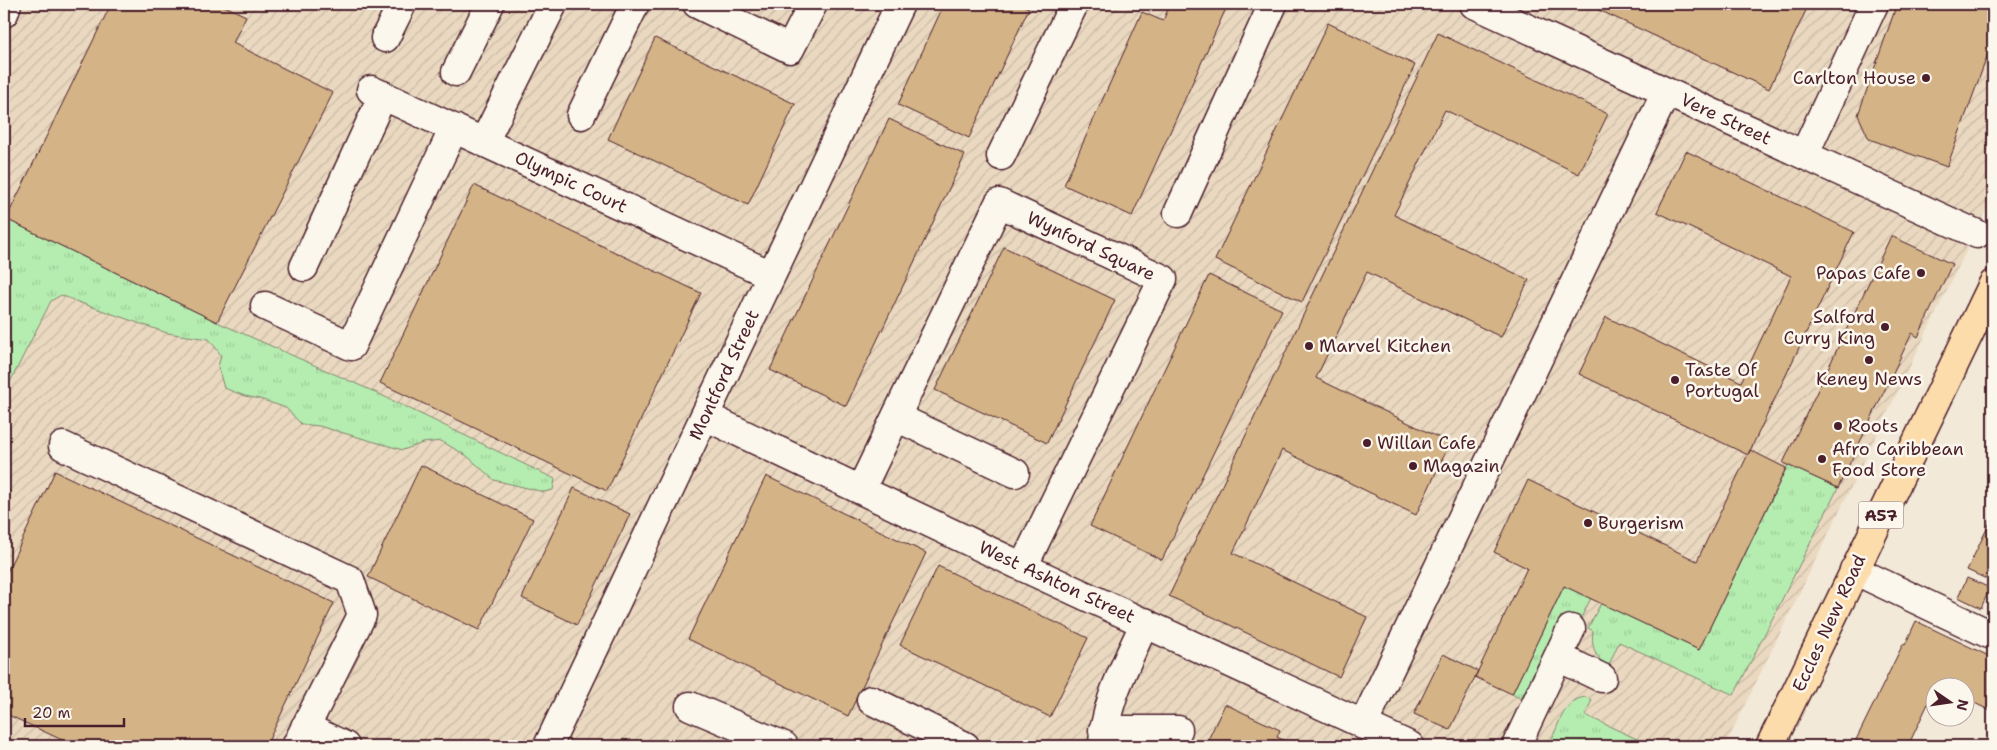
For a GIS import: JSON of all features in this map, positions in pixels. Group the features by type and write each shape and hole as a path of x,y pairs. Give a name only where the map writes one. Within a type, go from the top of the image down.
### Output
{"main road":[{"name":"Eccles New Road","path":"1770,746 1993,284"}],"street":[{"path":"4,14 7,4"},
{"path":"385,38 402,4"},
{"path":"456,72 490,4"},
{"path":"484,142 553,4"},
{"path":"581,115 634,4"},
{"path":"697,4 790,49 813,4"},
{"name":"Montford Street","path":"548,746 900,4"},
{"path":"1001,156 1074,4"},
{"path":"1178,213 1274,4"},
{"name":"Vere Street","path":"1474,4 1977,234"},
{"path":"1804,155 1874,4"},
{"name":"Olympic Court","path":"304,267 377,92 771,275"},
{"path":"1363,725 1666,92"},
{"path":"264,306 351,346 454,128"},
{"name":"Wynford Square","path":"861,489 999,203 1163,279 1023,567"},
{"name":"West Ashton Street","path":"705,416 1023,567 1410,746"},
{"path":"896,417 1015,473"},
{"path":"63,446 350,580 362,615 301,737 345,746"},
{"path":"1854,570 1989,634 1993,634"},
{"path":"1144,622 1109,706 1103,738 1178,730"},
{"path":"1516,746 1571,629"},
{"path":"1558,657 1602,678"},
{"path":"871,700 965,746"},
{"path":"690,706 784,746"}],"shaded area":[{"path":"4,4 1993,4 1993,196 1725,746 4,746"}],"green space":[{"path":"4,218 217,322 377,393 555,479 553,490 544,492 494,480 467,456 441,441 423,443 403,450 319,426 301,424 286,408 224,388 218,367 221,355 209,339 167,333 61,295 51,301 4,394"},
{"path":"1788,465 1838,488 1734,695 1619,642 1608,667 1597,655 1593,642 1593,631 1588,628 1601,603 1699,650"},
{"path":"1564,586 1591,598 1578,624 1561,616 1521,699 1512,694"},
{"path":"1585,697 1592,700 1585,715 1652,746 1551,746 1551,741 1567,708 1578,699"}],"building":[{"path":"111,4 220,4 246,16 233,43 333,93 217,322 6,219"},
{"path":"944,4 1019,4 1029,8 969,138 898,105"},
{"path":"1170,4 1228,4 1132,216 1064,185 1142,12 1163,21"},
{"path":"1586,4 1809,4 1769,89"},
{"name":"Carlton House","path":"1897,4 1979,4 1993,9 1993,40 1947,167 1869,139 1858,115"},
{"path":"1328,23 1415,65 1302,302 1215,260"},
{"path":"1438,33 1608,114 1579,174 1445,110 1394,215 1529,280 1501,337 1367,272 1316,378 1450,443 1416,515 1282,450 1233,553 1367,617 1339,677 1169,596"},
{"path":"655,38 795,104 748,205 608,139"},
{"path":"889,119 965,155 846,406 770,370"},
{"path":"1686,151 1854,232 1748,455 1579,374 1606,317 1741,382 1791,276 1657,212"},
{"path":"474,185 701,293 607,491 380,383"},
{"path":"1891,236 1952,264 1918,337 1912,333 1838,488 1783,463"},
{"path":"1004,247 1115,300 1047,443 935,390"},
{"path":"1209,275 1282,310 1162,560 1090,526"},
{"path":"1750,450 1786,468 1699,650 1564,586 1512,694 1475,677 1527,568 1494,552 1528,480 1697,561"},
{"path":"421,465 533,519 479,630 368,577"},
{"path":"55,471 334,603 266,746 75,746 4,713 4,578"},
{"path":"766,476 926,553 848,716 688,639"},
{"path":"574,488 630,514 577,625 522,598"},
{"path":"1993,516 1993,582 1967,570"},
{"path":"938,566 1088,638 1050,717 900,645"},
{"path":"1967,578 1990,588 1981,608 1958,597"},
{"path":"1916,621 1993,658 1993,712 1974,703 1974,678 1924,678 1924,712 1908,746 1853,746 1903,644 1905,645"},
{"path":"1443,654 1478,671 1450,730 1414,714"},
{"path":"1225,704 1280,730 1277,737 1296,746 1205,746"}],"place":[{"name":"Carlton House","path":"1926,78"},
{"name":"Papas Cafe","path":"1921,273"},
{"name":"Salford Curry King","path":"1885,327"},
{"name":"Marvel Kitchen","path":"1309,346"},
{"name":"Keney News","path":"1869,360"},
{"name":"Taste Of Portugal","path":"1675,380"},
{"name":"Roots","path":"1838,426"},
{"name":"Willan Cafe","path":"1367,443"},
{"name":"Afro Caribbean Food Store","path":"1822,459"},
{"name":"Magazin","path":"1413,466"},
{"name":"Burgerism","path":"1588,523"}]}
